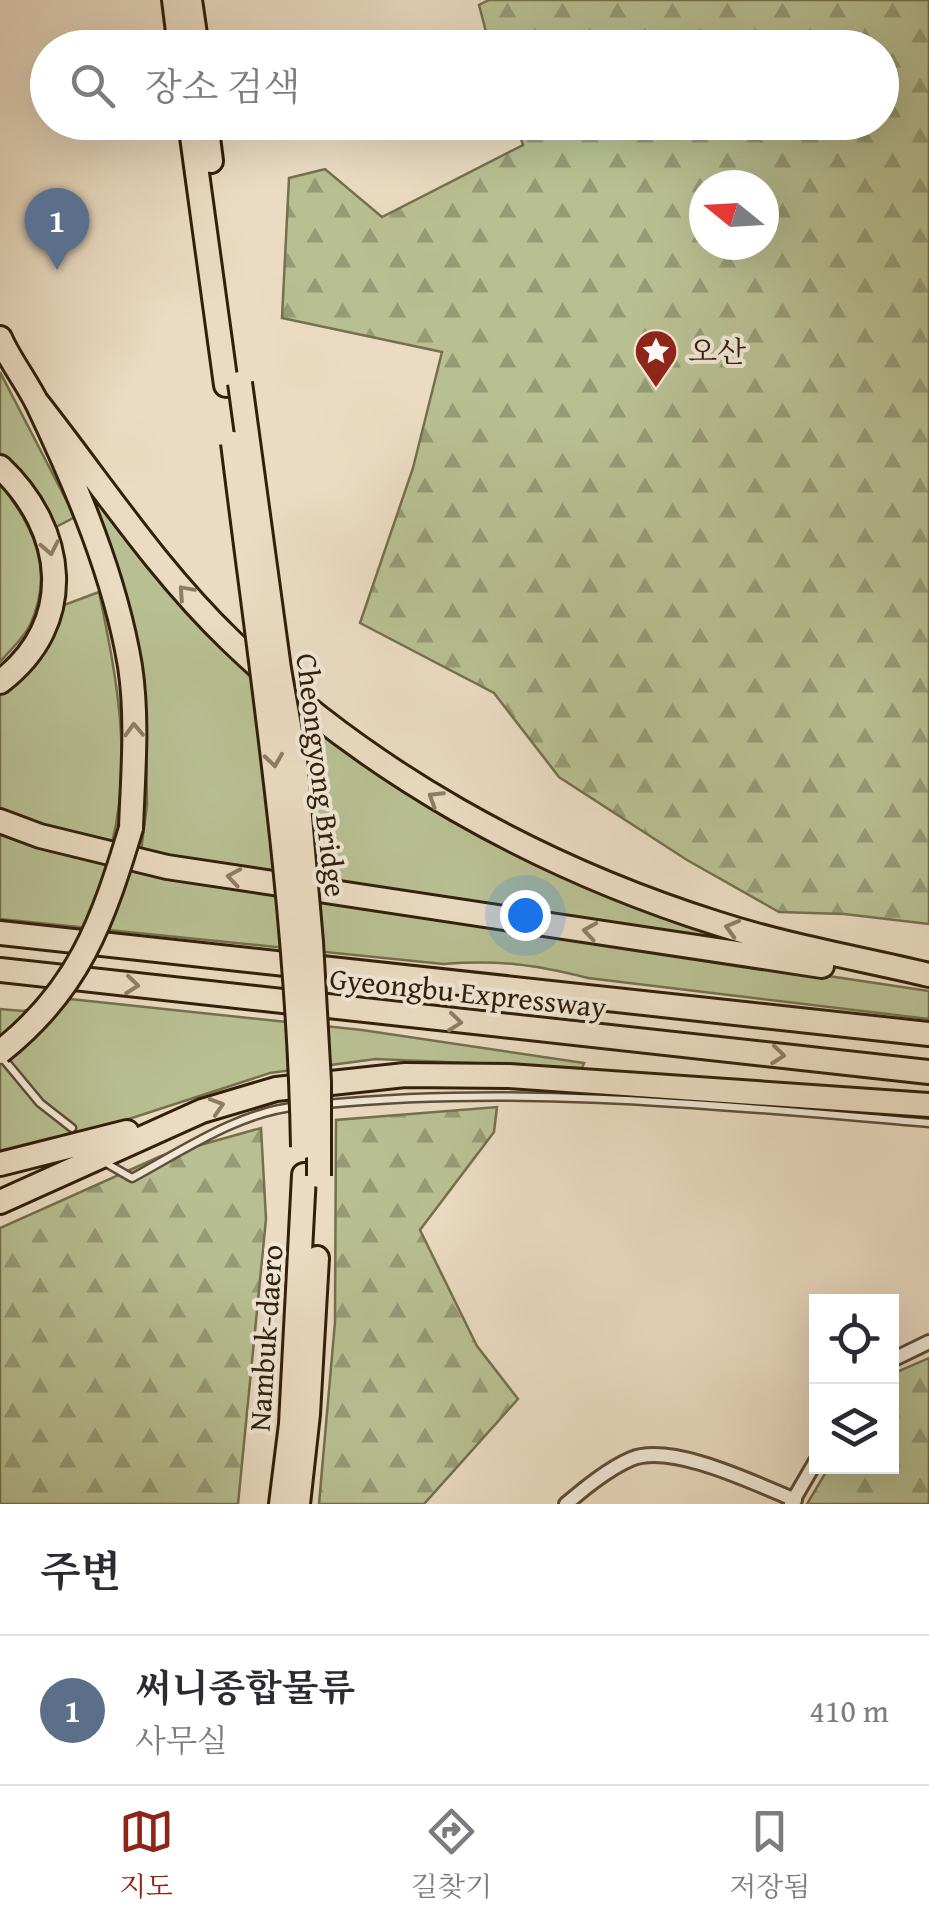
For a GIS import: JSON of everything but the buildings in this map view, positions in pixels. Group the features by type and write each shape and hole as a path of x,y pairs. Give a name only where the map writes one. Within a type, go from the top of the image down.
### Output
{"highway":[{"path":"174,0 178,30"},
{"path":"190,0 194,30"},
{"path":"193,140 233,384"},
{"path":"208,140 233,384"},
{"path":"0,338 36,401 92,532 119,613 130,668 134,734 131,828 110,900 82,961 55,999 0,1054"},
{"name":"Cheongyong Bridge","path":"233,384 295,760 318,1082 311,1176"},
{"path":"36,401 152,555 229,640 342,734 438,800 564,866 714,923 929,978"},
{"path":"0,467 21,487 49,537 53,591 48,616 35,644 18,668 0,682"},
{"path":"0,821 40,836 167,867 929,978"},
{"name":"Gyeongbu Expressway","path":"0,933 929,1034"},
{"name":"Gyeongbu Expressway","path":"0,970 929,1072"},
{"path":"0,1164 166,1125 276,1089 405,1075 527,1077 929,1106"},
{"path":"0,1202 166,1125"},
{"name":"Nambuk-daero","path":"281,1504 311,1176"},
{"name":"Nambuk-daero","path":"298,1504 315,1301 311,1176"}],"street":[{"path":"899,1357 929,1342"},
{"path":"566,1504 633,1458 670,1456 714,1467 793,1502 809,1474"}],"lane":[{"path":"0,1054 40,1103 72,1128"},
{"path":"106,1164 132,1178 228,1126 270,1109 417,1095 508,1094 738,1106 929,1123"}],"green space":[{"path":"489,0 929,0 929,924 844,914 779,912 687,860 559,777 494,693 360,623 413,468 442,352 282,318 289,178 325,169 382,217 523,145 521,140 899,140 899,30 486,30 479,5"},
{"path":"0,372 75,517 52,529 32,486 0,455"},
{"path":"86,481 154,566 377,767 731,941 141,851 147,805 146,734 136,653 84,486"},
{"path":"0,484 31,533 41,586 30,625 0,662"},
{"path":"99,592 116,685 122,748 112,843 40,826 0,811 0,690 56,608"},
{"path":"0,829 506,928 929,991 929,1019 588,978 516,964 443,964 0,919"},
{"path":"70,999 362,1030 584,1063 582,1068 376,1059 270,1073 89,1132 0,1155 0,1009 23,1011"},
{"path":"497,1107 494,1132 420,1230 477,1346 518,1399 424,1504 319,1504 335,1322 336,1120"},
{"path":"261,1128 266,1219 238,1504 0,1504 0,1228 161,1156"},
{"path":"929,1358 929,1504 807,1504 825,1474 899,1474 899,1371"}],"place":[{"name":"써니종합물류","path":"57,270"},
{"name":"오산","path":"656,389"}]}
